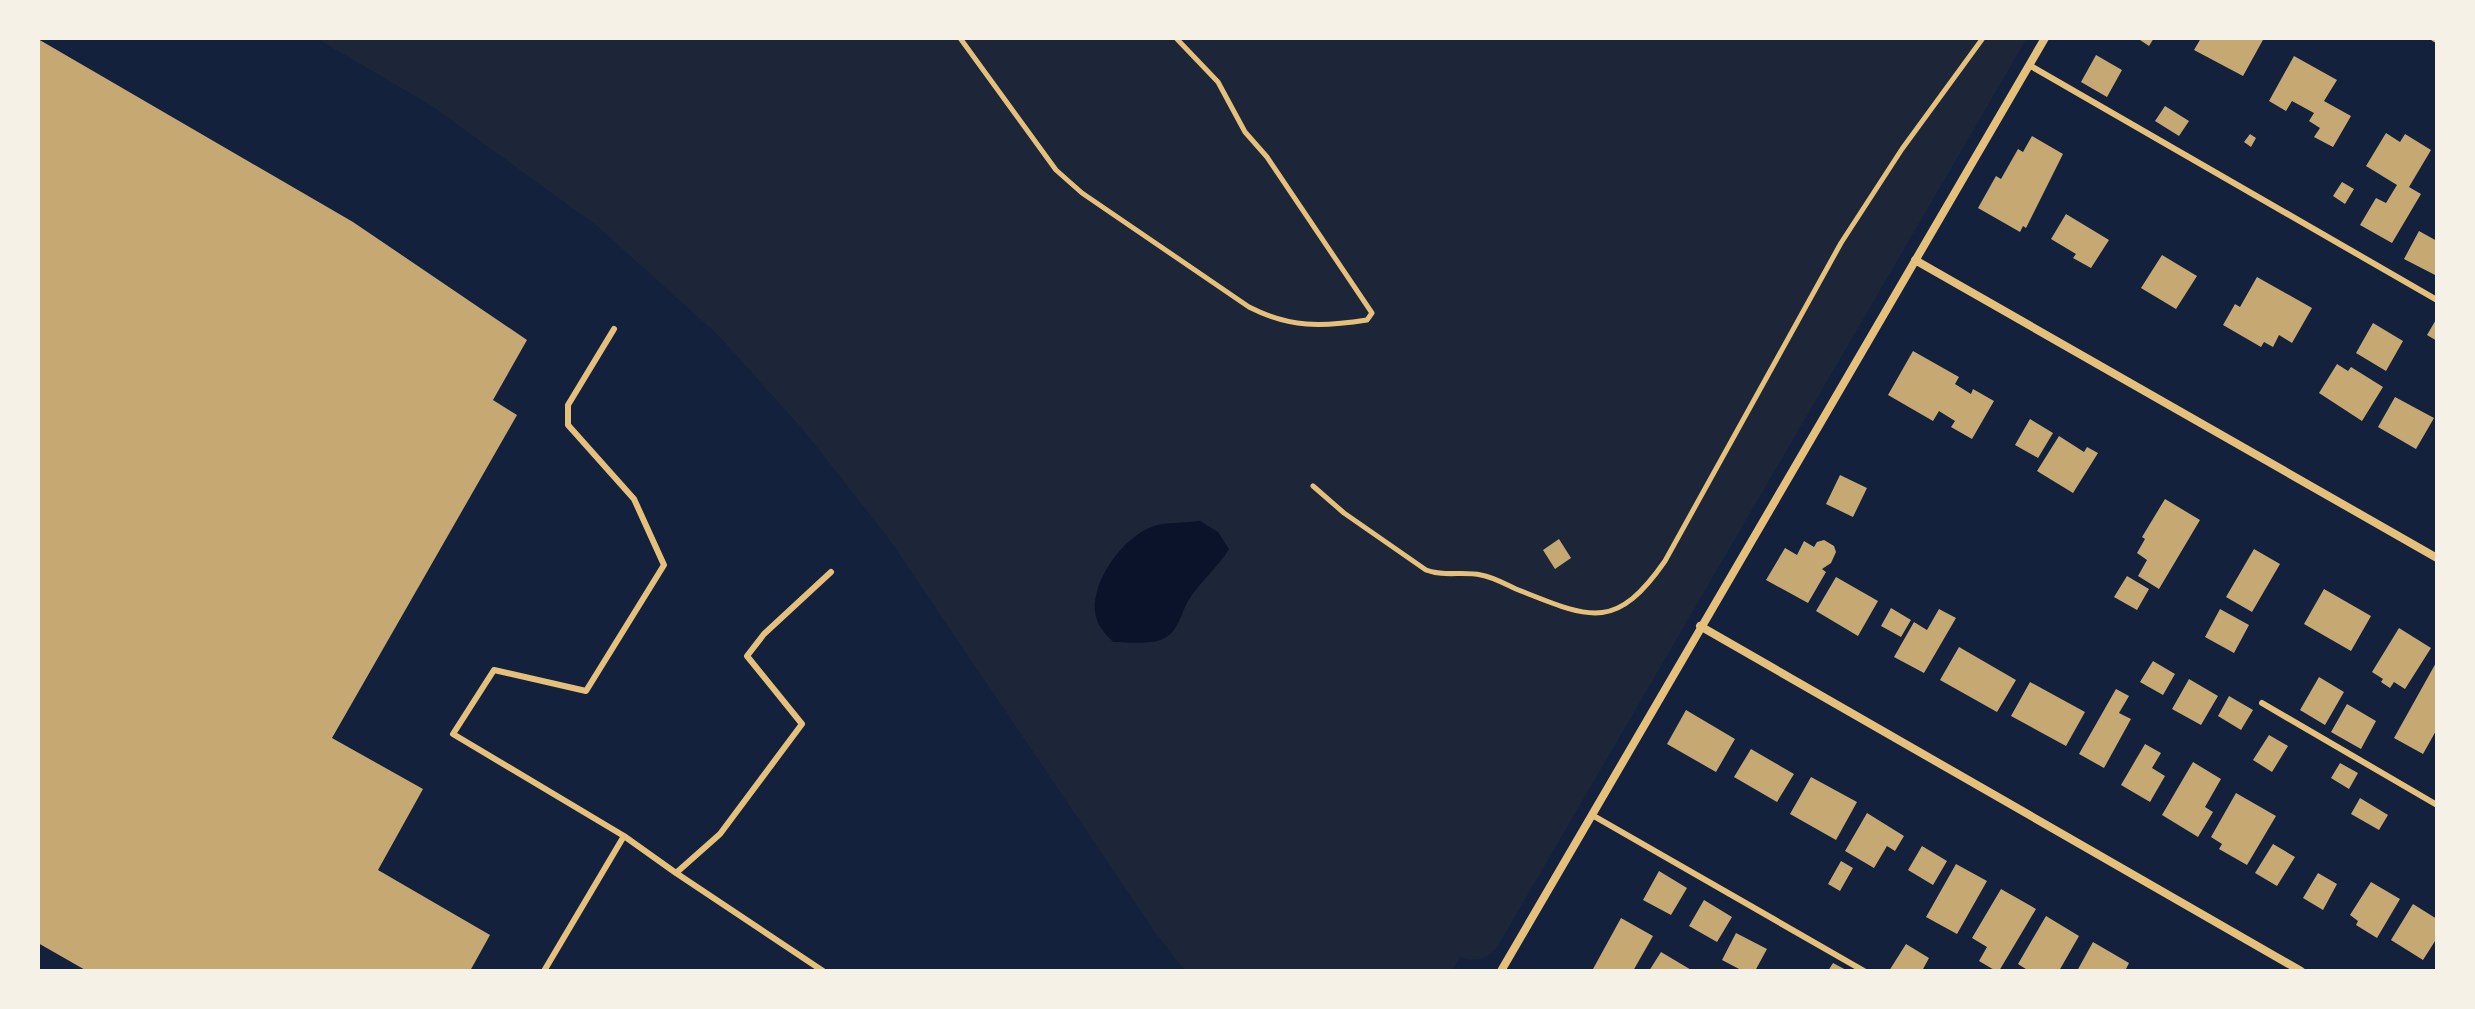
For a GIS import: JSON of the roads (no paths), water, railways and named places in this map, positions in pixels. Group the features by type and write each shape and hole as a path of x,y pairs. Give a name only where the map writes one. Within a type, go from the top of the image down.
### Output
{"street":[{"path":"1501,971 2045,38"},
{"path":"1915,260 2437,558"},
{"path":"1700,626 2301,971"}],"lane":[{"path":"2029,65 2437,300"},
{"path":"614,329 568,405 568,425 634,499 664,565 586,691 494,670 453,734 624,836 823,971"},
{"path":"676,873 720,834 802,724 747,656 764,634 831,572"},
{"path":"2262,703 2437,805"},
{"path":"1592,815 1864,971"},
{"path":"544,971 624,836"}]}
